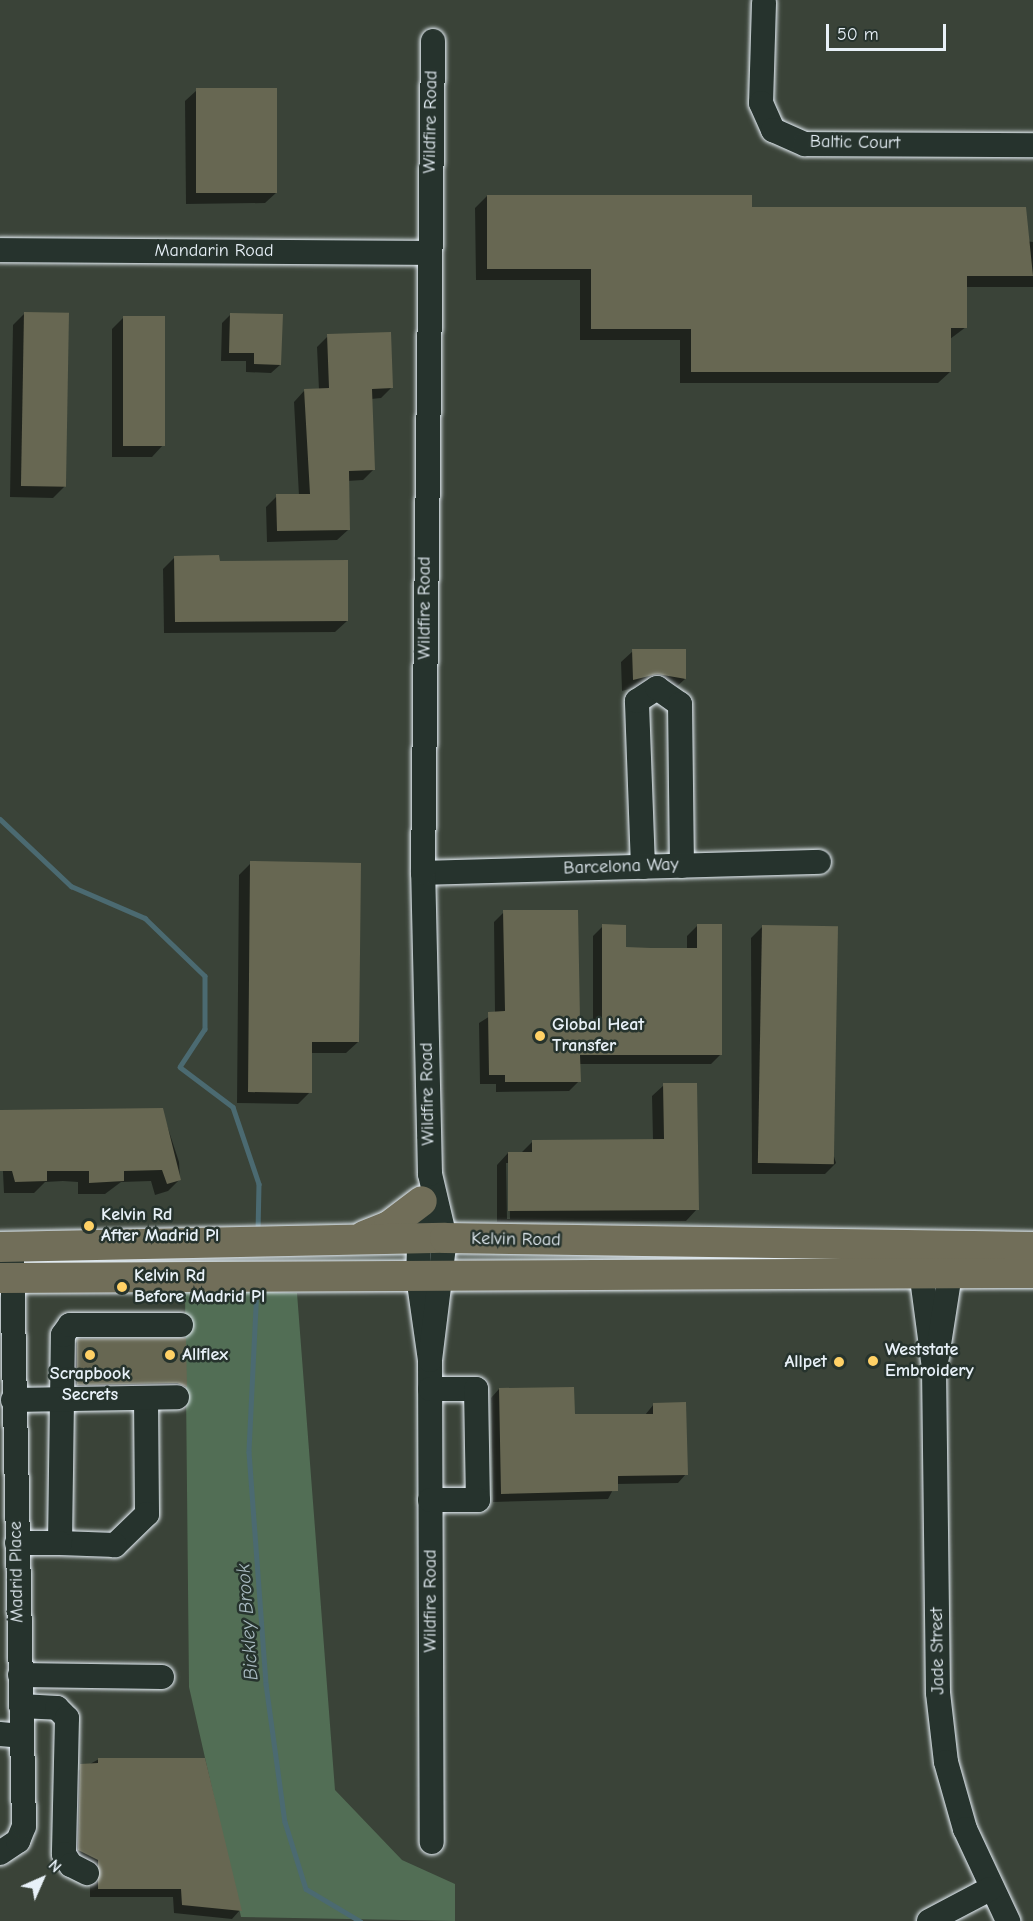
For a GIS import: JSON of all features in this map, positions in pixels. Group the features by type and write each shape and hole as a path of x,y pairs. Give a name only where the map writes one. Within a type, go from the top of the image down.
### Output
{"main road":[{"path":"353,1240 389,1226 426,1188"},
{"name":"Kelvin Road","path":"7,1247 432,1239 919,1260"},
{"name":"Kelvin Road","path":"5,1279 431,1276 952,1260 1033,1247"},
{"name":"Kelvin Road","path":"952,1260 1033,1273"}],"street":[{"name":"Baltic Court","path":"764,3 761,103 773,130 805,144 1033,145"},
{"name":"Wildfire Road","path":"432,1842 430,1360 432,1239 426,1188 423,873 428,253 433,41"},
{"name":"Mandarin Road","path":"0,250 428,253"},
{"path":"643,867 637,701 657,688 680,704 682,866"},
{"name":"Barcelona Way","path":"423,873 819,862"},
{"name":"Madrid Place","path":"0,1853 18,1841 24,1826 11,1735 21,1706 9,1569 17,1543 7,1456 9,1412 5,1279 7,1247"},
{"name":"Jade Street","path":"919,1260 934,1368 938,1693 949,1773 964,1829 990,1889 1008,1921"},
{"name":"Jade Street","path":"934,1368 952,1260"},
{"path":"60,1543 63,1335 70,1325 181,1325"},
{"path":"430,1389 476,1389 478,1500 430,1500"},
{"path":"9,1412 62,1399 177,1397"},
{"path":"17,1543 116,1545 147,1514 146,1398"},
{"path":"20,1675 162,1677"},
{"path":"21,1706 57,1708 68,1718 64,1854 71,1865 87,1873"},
{"path":"929,1921 990,1889"}],"green space":[{"path":"185,1289 297,1293 335,1790 402,1860 455,1884 455,1921 241,1917 189,1687"}],"building":[{"path":"196,88 277,88 277,193 196,193"},
{"path":"487,195 752,195 752,207 1026,207 1033,276 967,276 967,328 951,328 951,372 691,372 691,329 591,329 591,269 487,269"},
{"path":"24,312 69,313 66,487 21,486"},
{"path":"230,313 283,314 281,365 254,364 254,353 229,353"},
{"path":"123,316 165,316 165,446 123,446"},
{"path":"391,332 393,388 372,389 375,470 349,471 350,530 277,531 276,494 310,494 304,389 329,388 327,334"},
{"path":"219,555 220,561 348,560 348,621 175,622 174,556"},
{"path":"632,649 686,649 686,679 657,674 633,680"},
{"path":"250,861 361,863 359,1042 312,1042 312,1093 248,1092"},
{"path":"503,910 578,910 580,1020 602,1020 602,924 626,925 626,947 697,948 697,924 722,924 722,1055 580,1055 581,1082 505,1082 505,1075 489,1075 488,1012 505,1011"},
{"path":"762,925 838,926 834,1164 758,1163"},
{"path":"663,1083 697,1083 699,1210 508,1211 508,1152 532,1152 532,1140 664,1139"},
{"path":"163,1108 181,1180 167,1184 162,1170 124,1171 124,1181 89,1183 89,1171 47,1171 47,1181 15,1182 12,1171 0,1171 0,1110"},
{"path":"186,1338 187,1387 177,1383 77,1385 77,1339"},
{"path":"574,1387 575,1414 653,1414 653,1403 686,1402 688,1475 618,1476 618,1491 501,1494 499,1388"},
{"path":"98,1758 205,1758 242,1911 182,1905 181,1889 98,1889 98,1860 78,1850 80,1764 98,1763"}],"waterway":[{"name":"Bickley Brook","path":"0,819 71,886 145,918 205,976 205,1029 180,1067 233,1107 259,1184 258,1232"},
{"name":"Bickley Brook","path":"257,1287 249,1452 266,1684 285,1822 306,1889 360,1921"}],"place":[{"name":"Global Heat Transfer","path":"540,1036"},
{"name":"Kelvin Rd After Madrid Pl","path":"89,1226"},
{"name":"Kelvin Rd Before Madrid Pl","path":"122,1287"},
{"name":"Scrapbook Secrets","path":"90,1355"},
{"name":"Allflex","path":"170,1355"},
{"name":"Weststate Embroidery","path":"873,1361"},
{"name":"Allpet","path":"839,1362"}]}
